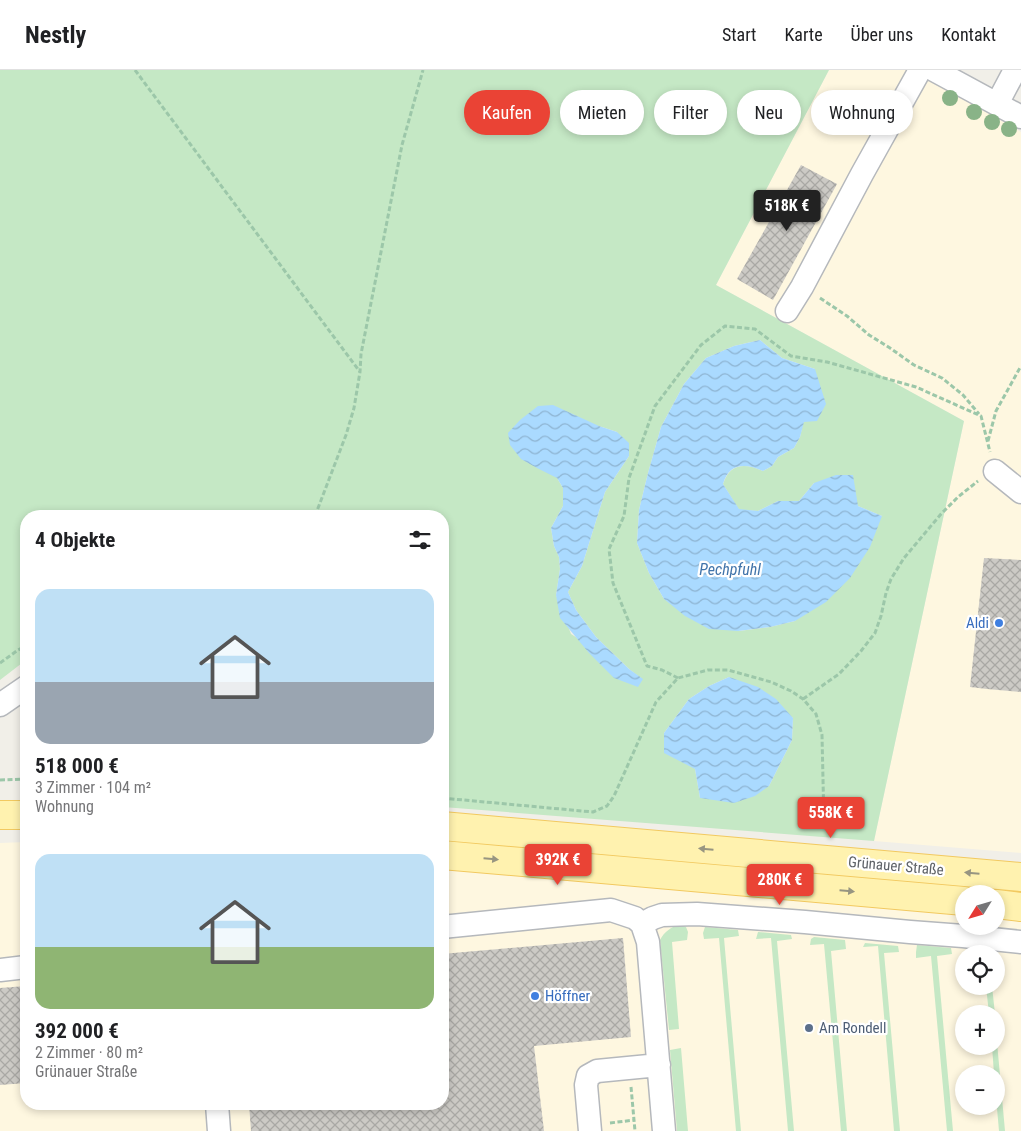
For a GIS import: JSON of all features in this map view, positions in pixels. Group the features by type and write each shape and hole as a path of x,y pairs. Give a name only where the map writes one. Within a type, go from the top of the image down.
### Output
{"main road":[{"path":"0,815 20,815"},
{"name":"Grünauer Straße","path":"449,827 1021,877"},
{"name":"Grünauer Straße","path":"449,856 955,900"},
{"path":"1005,905 1021,907"}],"street":[{"path":"787,311 802,287 920,70"},
{"path":"934,70 1021,117"},
{"path":"997,104 1015,70"},
{"path":"995,471 1021,492"},
{"path":"0,705 20,690"},
{"path":"449,926 610,910 639,921 662,915 697,914 1021,942"},
{"path":"639,921 648,942 664,1131"},
{"path":"0,970 20,968"},
{"path":"590,1131 586,1085 588,1076 597,1071 659,1065"},
{"path":"217,1110 219,1131"}],"path":[{"path":"135,70 360,372"},
{"path":"317,510 346,435 354,408 361,354 402,144 423,70"},
{"path":"802,287 847,316 869,335 914,365 942,378 963,395 981,416 995,471 976,482 958,497 904,558 888,586 882,616 875,633 861,651 839,674 803,698"},
{"path":"678,678 662,670 647,666 613,584 609,549 624,516 629,478 655,406 701,345 725,326 756,329 791,356 827,362 916,387 981,416"},
{"path":"987,442 996,412 1021,366"},
{"path":"0,663 20,649"},
{"path":"449,799 593,812 607,806 614,796 656,702 678,678 708,670 728,670 771,682 792,691 803,698 816,714 822,736 824,824 832,836 838,838"},
{"path":"0,780 20,779"},
{"path":"630,1068 635,1131"}],"shaded area":[{"path":"829,70 910,70 1021,132 1021,853 874,841 964,421 716,285 795,135 801,135 801,123 811,104 811,135 913,135 913,90 818,90"},
{"path":"20,842 20,1110 449,1110 449,859 955,913 955,935 1005,935 1005,919 1021,922 1021,1131 0,1131 0,843"}],"green space":[{"path":"0,70 829,70 818,90 811,90 811,104 801,123 801,90 737,90 737,135 795,135 716,285 964,421 874,841 449,807 449,510 20,510 20,665 0,680","holes":["760,340 782,358 815,369 800,437 794,448 778,457 772,466 763,471 744,466 734,469 726,477 723,484 739,510 758,511 778,501 799,501 814,483 882,516 795,621 770,627 739,631 664,599 649,573 637,543 639,510 661,427 684,384 706,358 734,346","599,426 617,432 629,456 605,492 582,566 568,592 576,610 596,637 642,679 571,634 556,595 560,569 559,557 554,546 551,528 563,506 563,488 557,478","729,677 793,718 792,740 769,786 700,798 695,769 664,733 689,699 709,686"]},
{"path":"680,924 686,927 688,932 687,940 672,942 679,1029 669,1030 660,940 668,930"},
{"path":"705,927 738,930 739,936 724,938 741,1131 736,1131 719,938 704,939"},
{"path":"758,932 791,935 792,939 777,941 794,1131 788,1131 771,938 756,939"},
{"path":"814,937 845,940 846,949 831,951 847,1131 841,1131 824,944 810,945 811,939"},
{"path":"865,943 898,946 899,952 884,953 900,1131 894,1131 878,946 863,947"},
{"path":"917,945 951,948 952,954 937,956 953,1131 947,1131 931,956 916,958"},
{"path":"987,995 993,995 994,1005 988,1005"},
{"path":"681,1048 688,1131 677,1131 670,1050"},
{"path":"993,1055 998,1055 999,1065 993,1065"},
{"path":"998,1115 1004,1115 1005,1131 999,1131"}],"water":[{"name":"Pechpfuhl","path":"760,340 782,358 815,369 826,404 817,421 804,422 800,437 794,448 778,457 772,466 763,471 744,466 729,472 723,484 739,509 758,511 778,501 799,501 814,483 836,475 853,475 858,506 882,516 870,547 850,578 826,602 795,621 770,627 738,631 709,629 685,616 664,599 649,573 637,543 639,510 661,427 684,384 706,358 734,346"},
{"path":"553,405 617,432 629,443 629,456 605,492 582,566 568,592 576,610 596,637 629,669 643,679 638,687 614,678 589,653 560,618 556,595 560,569 559,557 554,546 551,528 563,506 563,488 557,478 521,459 510,445 508,433 520,420 538,406"},
{"path":"729,677 758,687 776,699 793,718 792,740 769,786 755,796 734,803 700,798 695,769 664,753 664,733 689,699 709,686"}],"building":[{"path":"801,165 837,184 773,300 737,279"},
{"name":"Aldi","path":"984,558 1021,560 1021,692 970,687"},
{"name":"Höffner","path":"623,938 631,1037 534,1046 544,1131 251,1131 249,1110 449,1110 449,953"},
{"path":"20,986 20,1083 0,1085 0,988"}],"place":[{"name":"Aldi","path":"999,623"},
{"name":"Höffner","path":"535,996"},
{"name":"Am Rondell","path":"809,1028"}]}
